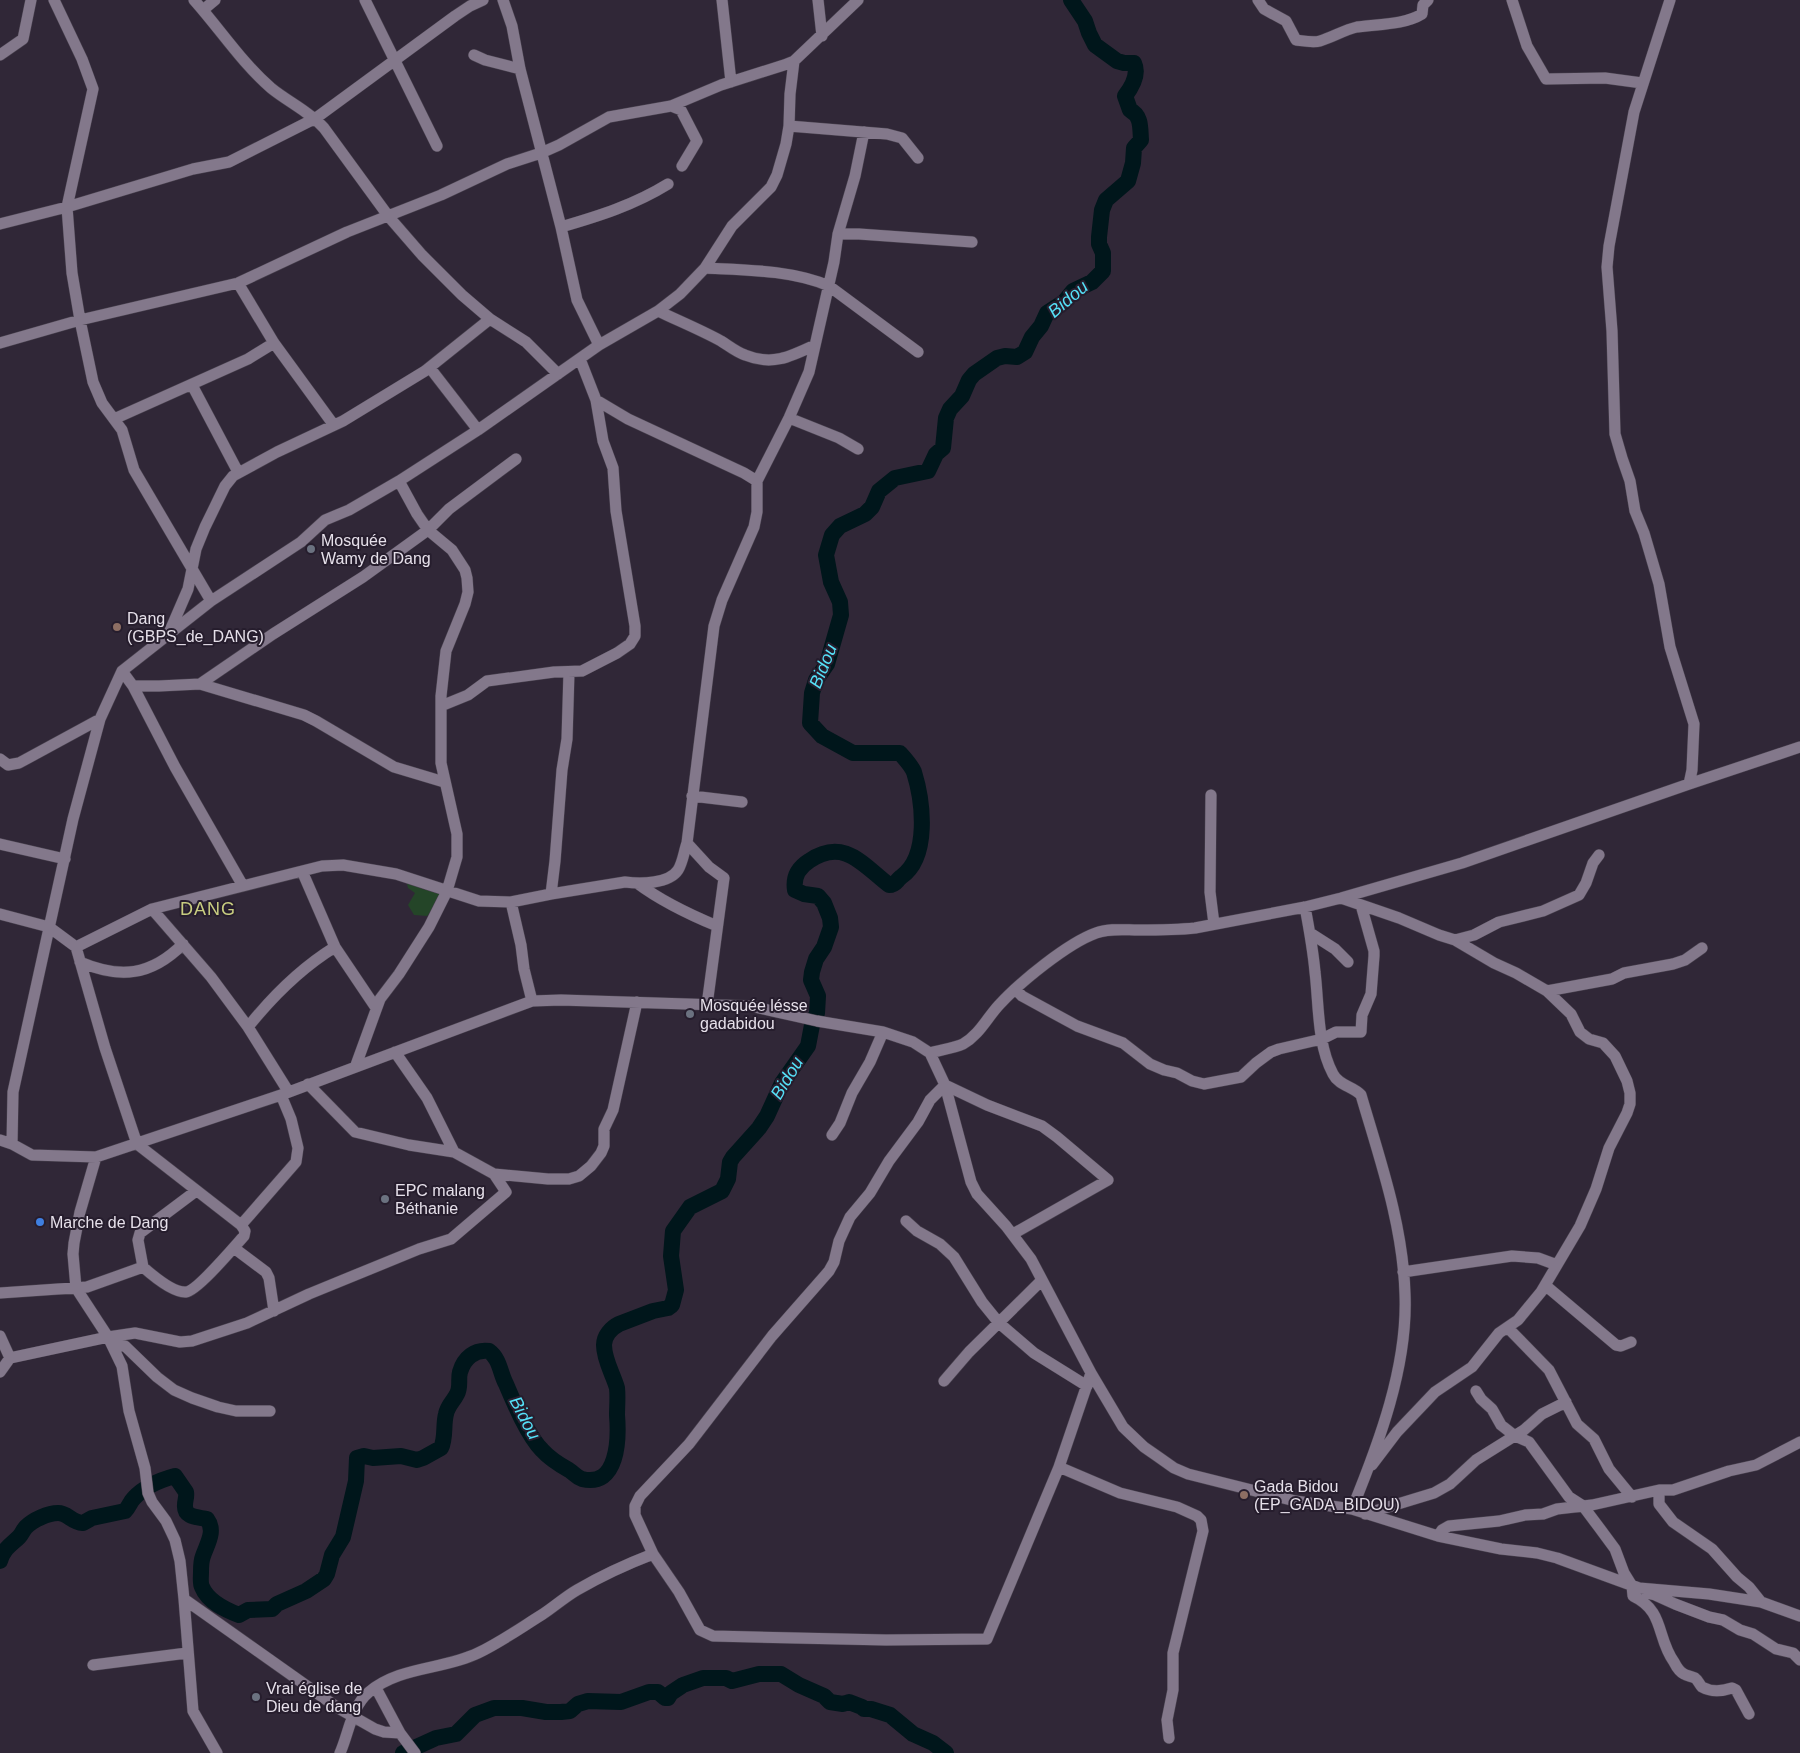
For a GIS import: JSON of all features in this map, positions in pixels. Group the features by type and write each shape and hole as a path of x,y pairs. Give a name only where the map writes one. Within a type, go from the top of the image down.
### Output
{"street":[{"path":"0,54 23,39 31,0"},
{"path":"54,0 82,59 93,89 67,207 71,264 93,382 97,396 122,430 134,470 211,601"},
{"path":"194,0 229,43 272,89 316,118 389,217 422,255 462,295 490,319 526,342 558,374"},
{"path":"203,10 215,0"},
{"path":"365,0 437,146"},
{"path":"0,224 67,207 186,171 229,162 316,118 470,6 483,0"},
{"path":"503,0 512,26 520,68 561,227 577,300 598,345"},
{"path":"722,0 731,82"},
{"path":"818,0 822,36"},
{"path":"0,343 80,320 238,283 347,232 389,217 508,164 559,145 609,117 671,106 721,85 794,61 858,0"},
{"path":"1258,0 1264,9 1286,22 1296,40 1310,42 1320,41 1356,28 1388,25 1415,18 1422,14 1423,5 1428,0"},
{"path":"1512,0 1528,46 1546,79 1605,78 1642,83"},
{"path":"1670,0 1642,83 1628,140 1609,246 1607,268 1612,331 1615,434 1630,482 1635,510 1659,584 1670,647 1694,724 1692,770 1689,784"},
{"path":"474,54 485,60 520,68"},
{"path":"12,1144 13,1092 73,819 100,719 122,671 211,601 301,542 326,520 350,510 399,481 478,430 598,345 658,311 680,294 704,268 732,226 771,187 777,175 789,126 794,61"},
{"path":"671,106 681,110 697,141 682,166"},
{"path":"789,126 887,134 902,138 918,158"},
{"path":"76,947 152,909 322,866 343,865 368,868 396,874 479,901 511,902 625,882 637,883 662,880 676,873 680,868 687,842 714,626 722,600 754,526 757,512 757,481 789,418 809,372 829,286 838,234 853,184 864,132"},
{"path":"561,227 601,216 648,196 668,184"},
{"path":"838,234 849,233 972,242"},
{"path":"704,268 789,275 812,279 829,286 918,352"},
{"path":"238,283 274,343 334,424"},
{"path":"658,311 721,341 743,355 756,359 780,360 790,358 815,345"},
{"path":"168,636 188,589 196,549 225,486 233,476 342,421 430,368 490,319"},
{"path":"114,419 248,359 274,343"},
{"path":"440,706 468,695 487,681 554,672 580,672 598,664 630,644 635,636 635,626 616,511 613,468 603,441 596,400 580,359"},
{"path":"430,368 478,430"},
{"path":"192,385 238,472"},
{"path":"596,400 628,419 744,473 757,481"},
{"path":"789,418 839,438 858,449"},
{"path":"200,684 273,634 363,577 428,530 456,504 516,459"},
{"path":"356,1065 380,999 399,974 425,933 447,891 457,857 457,834 444,782 441,754 440,706 444,660 451,636 465,604 468,592 467,578 465,570 452,550 428,530 399,481"},
{"path":"122,671 133,686 175,767 243,886"},
{"path":"550,894 555,860 562,770 567,739 569,672"},
{"path":"133,686 200,684 304,715 394,767 444,782"},
{"path":"0,759 8,764 19,763 100,719"},
{"path":"930,1053 962,1044 982,1028 998,1007 1015,990 1083,938 1099,932 1115,930 1178,930 1305,907 1341,898 1462,863 1800,747"},
{"path":"692,796 742,802"},
{"path":"1211,796 1210,892 1214,924"},
{"path":"687,842 708,867 724,878 707,1005"},
{"path":"0,844 65,859"},
{"path":"1455,940 1474,935 1499,922 1544,910 1579,896 1593,864 1599,856"},
{"path":"302,870 335,948 376,1008"},
{"path":"637,883 650,893 690,915 717,926"},
{"path":"1341,898 1455,940 1494,964 1547,991 1571,1014 1580,1032 1589,1039 1603,1043 1615,1056 1621,1065 1630,1093 1630,1104 1627,1113 1609,1148 1590,1205 1580,1226 1545,1285 1518,1320 1499,1333 1472,1367 1435,1392 1397,1432 1368,1471"},
{"path":"511,902 532,1001"},
{"path":"1015,990 1022,996 1077,1026 1123,1043 1150,1064 1164,1070 1198,1083 1235,1079 1245,1074 1256,1063 1272,1052 1322,1039 1336,1032 1358,1032 1362,1030 1362,1015 1371,994 1374,956 1361,904"},
{"path":"1305,907 1310,933 1322,1039 1333,1075 1338,1081 1360,1094 1388,1188 1400,1244 1405,1294 1398,1375 1368,1471 1352,1510"},
{"path":"152,909 211,977 248,1027 284,1093 298,1148 296,1162 241,1225"},
{"path":"0,914 49,927 76,947 104,1048 137,1144 241,1225 245,1231 244,1236 234,1248 200,1283 187,1292 165,1284 143,1267 138,1240 140,1233 196,1191"},
{"path":"1310,933 1335,949 1348,962"},
{"path":"80,962 98,970 114,973 130,972 161,963 183,944"},
{"path":"248,1027 291,981 314,961 335,948"},
{"path":"1547,991 1612,979 1624,973 1673,964 1685,960 1702,948"},
{"path":"0,1140 32,1155 96,1157 284,1093 532,1001 750,1006 817,1021 883,1032 913,1042 930,1053 945,1085 971,1182 976,1194 1013,1234 1032,1259 1091,1373 1123,1427 1144,1447 1174,1468 1188,1474 1246,1490 1294,1501 1352,1510 1438,1536 1557,1558 1632,1586 1642,1593 1655,1595 1709,1617 1722,1620 1740,1630 1753,1634 1776,1649 1792,1653 1800,1660"},
{"path":"308,1084 356,1132 409,1145 454,1152 494,1174 534,1179 569,1179 583,1173 598,1158 604,1147 605,1126 613,1110 637,1002"},
{"path":"832,1135 840,1123 852,1092 870,1062 883,1032"},
{"path":"395,1052 427,1098 454,1152"},
{"path":"945,1085 987,1105 1042,1126 1058,1137 1108,1180 1013,1234"},
{"path":"945,1085 930,1100 918,1122 889,1161 870,1193 850,1217 839,1241 834,1262 828,1271 772,1336 689,1444 640,1496 635,1506 635,1515 652,1554 679,1592 700,1630 713,1636 886,1640 987,1639 1059,1466 1091,1373"},
{"path":"96,1157 80,1212 74,1244 76,1288 110,1341 122,1366 129,1411 145,1468 147,1487 152,1502 166,1521 175,1540 180,1561 194,1711 217,1753"},
{"path":"0,1372 10,1358 110,1341 135,1333 180,1342 192,1341 247,1323 309,1294 419,1249 451,1239 506,1192 494,1174"},
{"path":"906,1220 916,1231 940,1244 954,1257 982,1302 999,1323 1034,1354 1086,1386"},
{"path":"234,1248 266,1272 269,1278 274,1311"},
{"path":"1403,1272 1512,1256 1538,1258 1556,1265"},
{"path":"0,1293 95,1286 143,1267"},
{"path":"944,1381 969,1352 1042,1280"},
{"path":"1545,1285 1616,1345 1621,1346 1631,1342"},
{"path":"1508,1328 1549,1370 1576,1424 1594,1439 1609,1470 1632,1497"},
{"path":"0,1336 10,1358"},
{"path":"110,1341 125,1346 157,1377 174,1390 192,1398 236,1411 270,1411"},
{"path":"1476,1390 1501,1425 1515,1436 1529,1442 1569,1497 1583,1506 1616,1549 1624,1573 1632,1586 1633,1596 1651,1608 1662,1632 1666,1650 1678,1668 1684,1674 1695,1678 1705,1688 1724,1690 1732,1688 1736,1690 1749,1714"},
{"path":"1365,1514 1443,1489 1476,1460 1515,1436 1542,1414 1566,1402"},
{"path":"1438,1536 1448,1526 1499,1521 1525,1515 1539,1515 1558,1509 1632,1497 1659,1490 1674,1490 1729,1470 1756,1465 1800,1442"},
{"path":"1059,1466 1120,1493 1177,1507 1197,1516 1201,1520 1203,1531 1172,1653 1173,1690 1167,1720 1169,1738"},
{"path":"1659,1490 1659,1504 1673,1522 1712,1549 1737,1578 1749,1587 1762,1602"},
{"path":"340,1753 353,1717 361,1701 369,1692 395,1676 452,1662 477,1653 542,1614 576,1590 652,1554"},
{"path":"1632,1586 1762,1602 1800,1616"},
{"path":"184,1599 338,1708 384,1732 400,1733"},
{"path":"93,1665 188,1653"},
{"path":"376,1688 400,1733 415,1753"}],"green space":[{"path":"412,880 420,884 422,889 434,888 442,892 440,900 427,916 414,915 408,905 415,893 408,888 407,884"}],"waterway":[{"name":"Bidou","path":"0,1561 5,1550 19,1537 26,1527 41,1517 61,1513 83,1523 92,1518 125,1511 143,1490 175,1476 186,1492 185,1509 189,1515 207,1519 210,1524 210,1538 201,1566 201,1584 208,1597 218,1605 239,1615 248,1610 272,1609 277,1604 306,1591 324,1579 327,1574 332,1555 343,1537 356,1481 357,1458 364,1456 373,1458 401,1456 417,1460 441,1448 446,1414 458,1391 459,1375 462,1367 467,1359 479,1351 489,1351 493,1354 527,1428 537,1444 548,1456 582,1479 594,1480 603,1476 609,1469 614,1459 616,1448 617,1388 604,1351 604,1342 607,1335 619,1324 672,1305 676,1290 671,1256 673,1231 690,1207 722,1191 728,1179 730,1162 759,1128 767,1116 782,1083 808,1046 812,1025 817,1013 818,996 811,980 812,972 831,927 830,918 824,903 818,896 804,894 795,890 797,873 805,864 821,854 843,853 852,856 891,885 910,868 917,856 922,828 920,798 914,772 908,762 900,753 853,753 822,736 810,723 812,693 816,680 827,664 841,615 840,602 831,582 826,555 832,535 840,526 865,514 872,507 879,491 895,478 928,471 936,454 943,448 946,418 950,409 962,396 969,380 974,374 997,358 1005,356 1017,357 1025,352 1047,313 1064,302 1073,291 1092,282 1103,271 1103,253 1099,244 1102,210 1106,200 1128,181 1133,163 1134,148 1141,140 1137,116 1130,110 1125,96 1130,89 1136,72 1134,63 1117,61 1095,45 1085,21 1071,0"},
{"path":"403,1753 436,1738 456,1734 475,1715 494,1708 522,1708 546,1712 570,1711 578,1704 588,1701 621,1702 649,1692 658,1692 665,1698 668,1698 671,1693 683,1685 703,1678 726,1678 732,1681 759,1674 781,1674 799,1685 824,1696 830,1702 843,1704 849,1702 864,1709 871,1709 890,1715 913,1734 933,1743 946,1753"}],"place":[{"name":"Mosquée Wamy de Dang","path":"311,549"},
{"name":"Dang (GBPS_de_DANG)","path":"117,627"},
{"name":"Mosquée lésse gadabidou","path":"690,1014"},
{"name":"EPC malang Béthanie","path":"385,1199"},
{"name":"Marche de Dang","path":"40,1222"},
{"name":"Gada Bidou (EP_GADA_BIDOU)","path":"1244,1495"},
{"name":"Vrai église de Dieu de dang","path":"256,1697"}],"district":[{"name":"DANG","path":"208,909"}]}
